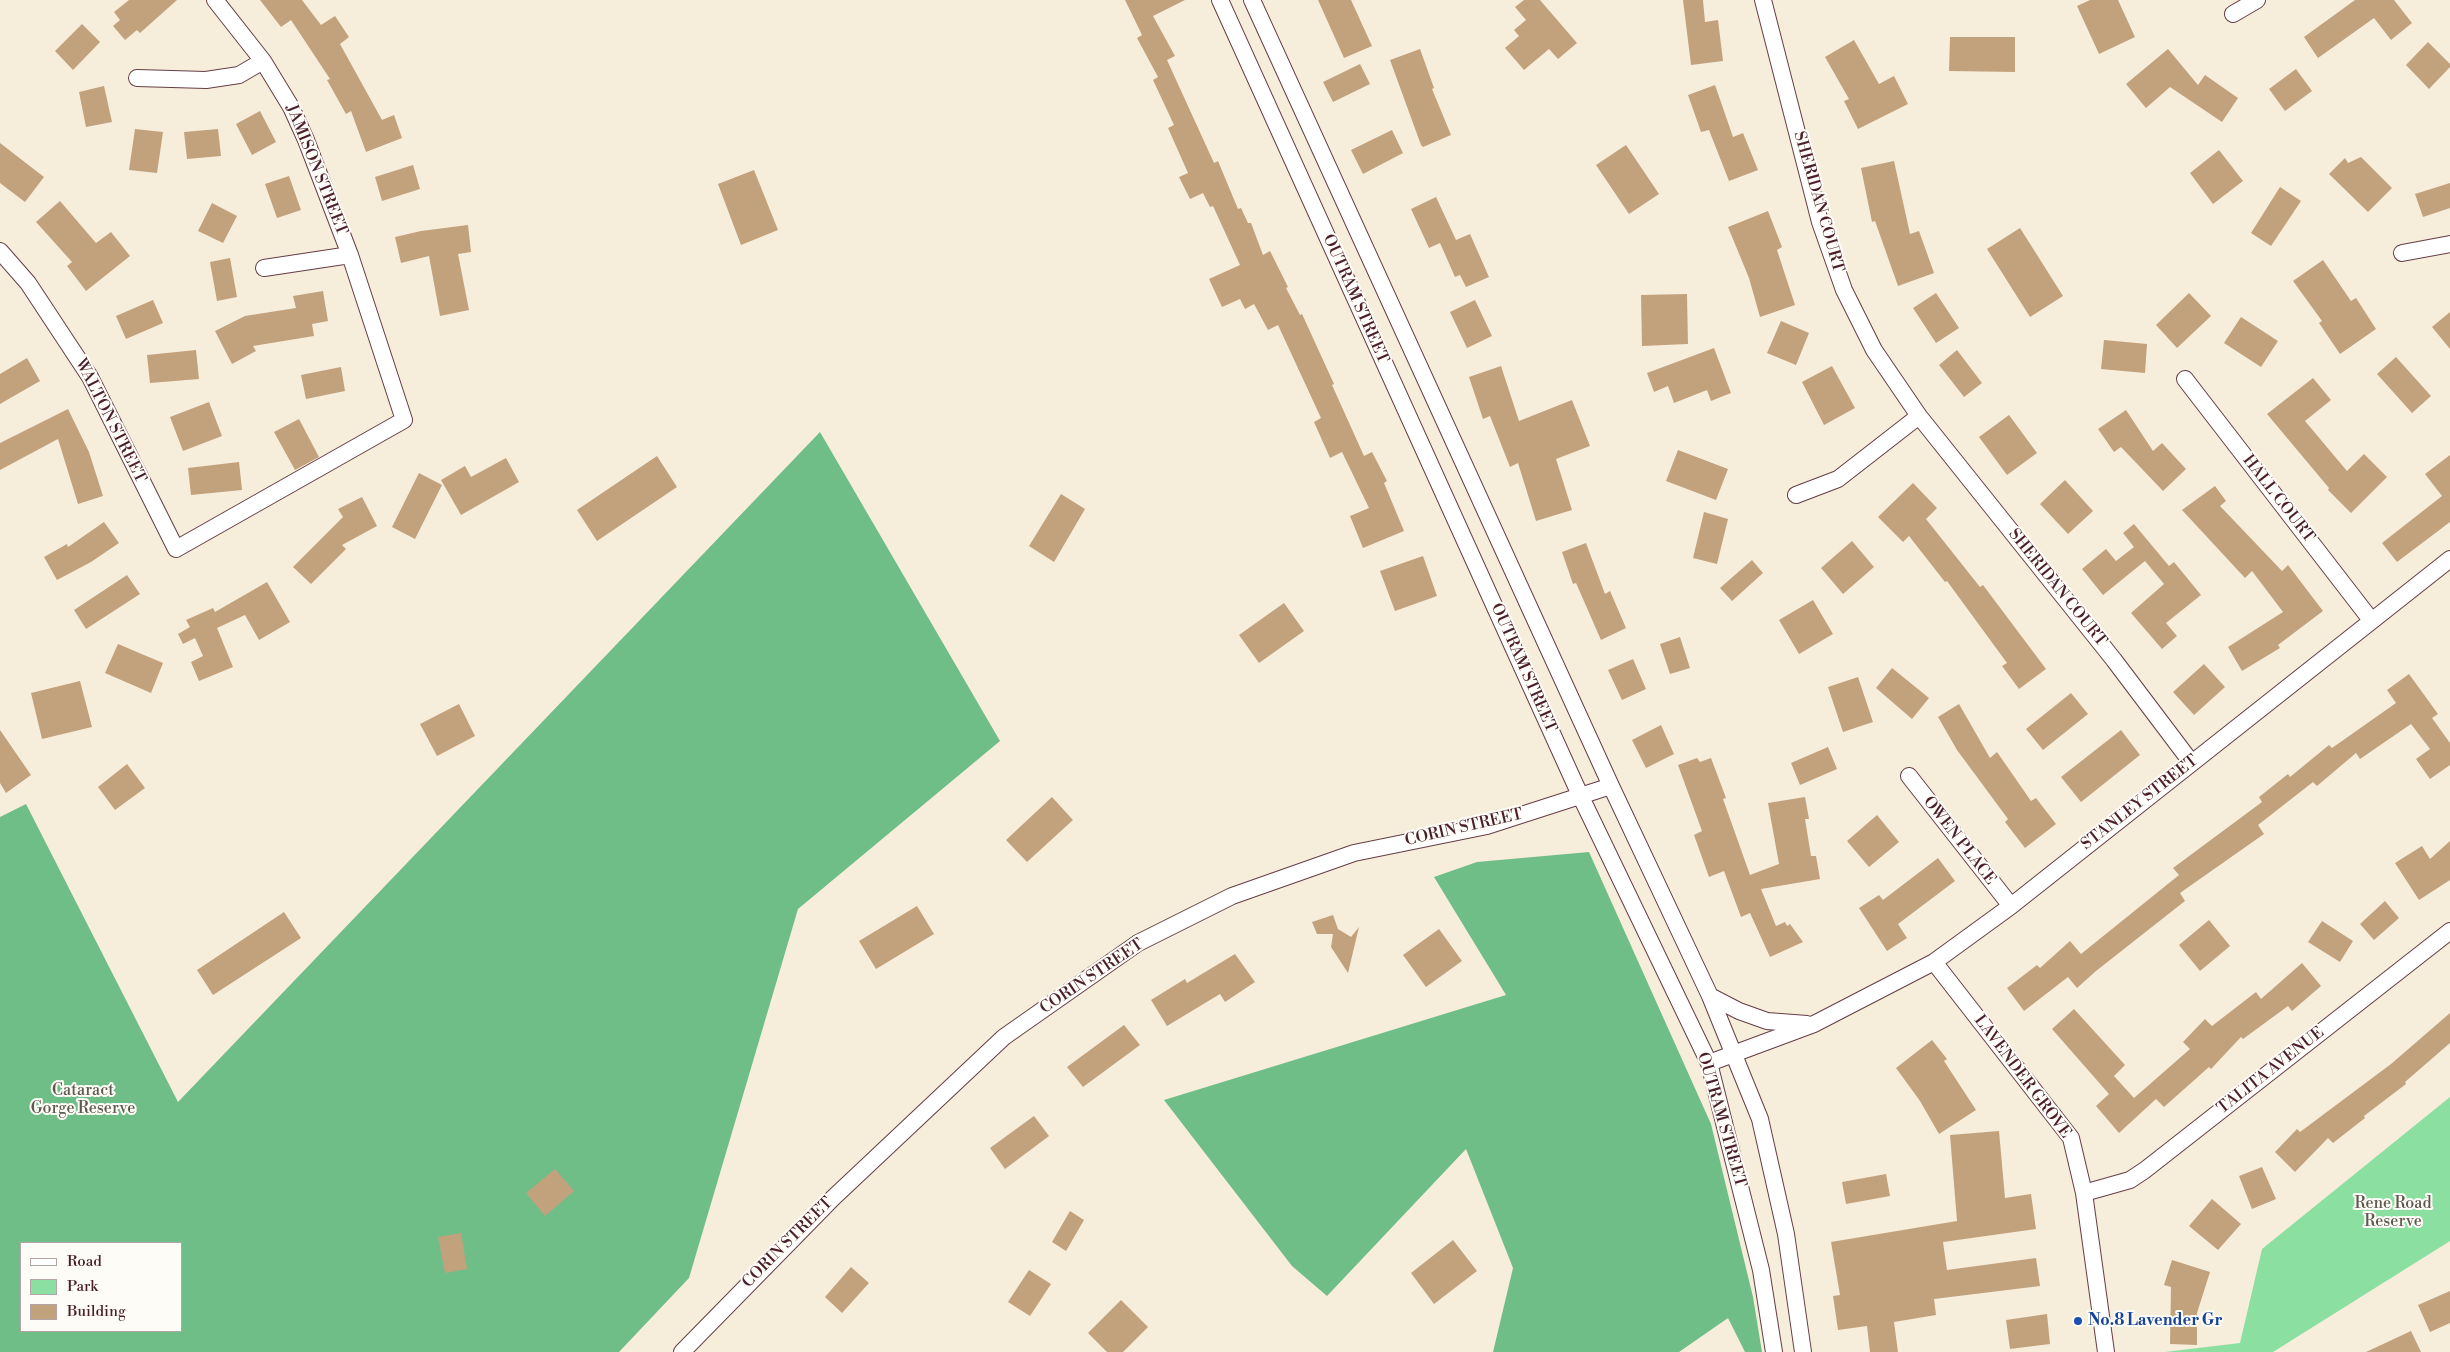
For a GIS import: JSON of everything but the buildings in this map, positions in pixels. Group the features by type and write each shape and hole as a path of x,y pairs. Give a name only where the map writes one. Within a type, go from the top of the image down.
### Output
{"street":[{"name":"JAMISON STREET","path":"215,0 263,61 291,107 306,140 350,255 404,420"},
{"name":"OUTRAM STREET","path":"1220,0 1580,795 1709,1063 1761,1270 1774,1352"},
{"name":"OUTRAM STREET","path":"1252,0 1611,786 1710,996 1760,1119 1786,1234 1803,1352"},
{"name":"SHERIDAN COURT","path":"1763,0 1820,222 1844,290 1874,350 1919,416 2114,660 2191,762"},
{"path":"2233,14 2256,0"},
{"path":"137,78 206,80 239,75 263,61"},
{"path":"2402,253 2450,244"},
{"name":"WALTON STREET","path":"0,251 28,283 90,377 176,549 404,420"},
{"name":"JAMISON STREET","path":"264,268 350,255"},
{"name":"HALL COURT","path":"2185,379 2371,620"},
{"path":"1796,495 1838,479 1919,416"},
{"name":"STANLEY STREET","path":"1709,1063 1814,1024 1934,962 2010,906 2450,559"},
{"name":"OWEN PLACE","path":"1908,776 2010,906"},
{"name":"CORIN STREET","path":"682,1352 833,1198 1004,1038 1138,943 1232,896 1354,852 1487,826 1611,786"},
{"name":"TALITA AVENUE","path":"2084,1194 2130,1180 2145,1170 2450,931"},
{"name":"LAVENDER GROVE","path":"1934,962 2071,1138 2084,1194 2106,1352"},
{"path":"1710,996 1739,1011 1767,1021 1814,1024"}],"green space":[{"name":"Cataract Gorge Reserve","path":"820,432 1000,741 798,909 689,1278 619,1352 0,1352 0,817 26,804 178,1102"},
{"path":"1589,852 1711,1124 1753,1297 1762,1352 1745,1352 1728,1318 1679,1352 1493,1352 1513,1268 1466,1149 1327,1296 1292,1266 1164,1100 1506,995 1434,877 1477,862"},
{"name":"Rene Road Reserve","path":"2450,1097 2450,1241 2273,1352 2165,1352 2240,1343 2262,1249"}],"place":[{"name":"No.8 Lavender Gr","path":"2078,1321"}]}
